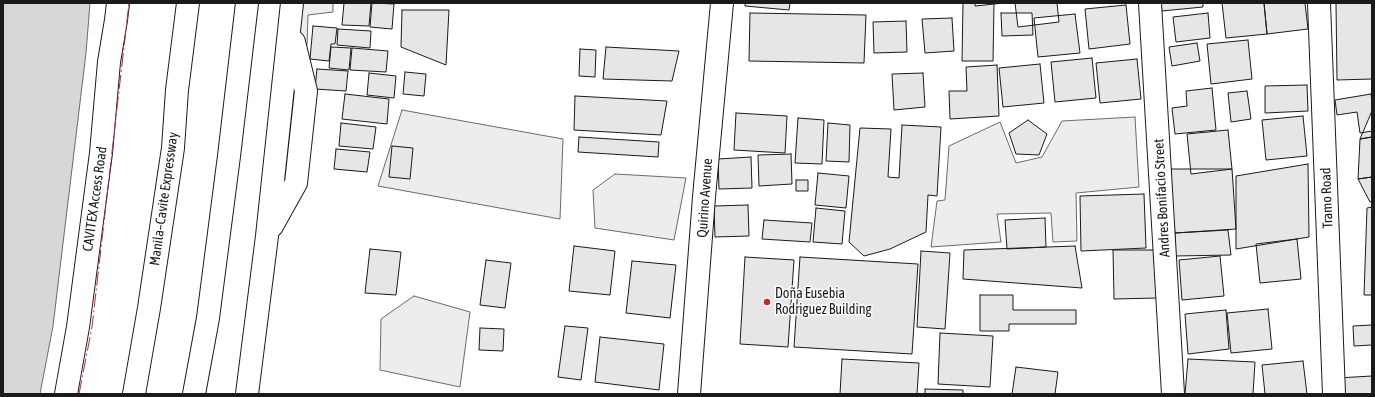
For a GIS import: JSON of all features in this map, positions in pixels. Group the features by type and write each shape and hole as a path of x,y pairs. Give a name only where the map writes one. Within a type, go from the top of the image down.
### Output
{"main road":[{"name":"CAVITEX Access Road","path":"66,394 78,327 101,154 109,62 118,3"},
{"name":"Manila–Cavite Expressway","path":"134,394 150,301 173,148 177,90 188,3"},
{"path":"194,394 208,318 230,156 246,3"},
{"path":"246,394 267,236 296,183 306,92 290,26 292,3"},
{"name":"Quirino Avenue","path":"689,394 704,197 722,3"},
{"name":"Andres Bonifacio Street","path":"1150,3 1173,394"},
{"name":"Tramo Road","path":"1319,3 1334,394"},
{"path":"204,394 208,318"}],"shaded area":[{"path":"3,3 90,3 86,53 53,326 40,394 3,394"},
{"path":"298,3 333,3 333,12 308,15 307,45 297,44"},
{"path":"402,110 563,139 560,219 378,186"},
{"path":"1135,117 1139,187 1076,193 1077,241 1053,242 1051,213 997,214 1001,242 931,247 937,201 945,200 949,146 1000,122 1016,163 1042,157 1062,121"},
{"path":"615,174 686,178 674,240 595,228 593,190"},
{"path":"414,296 470,312 460,387 380,370 381,319"}],"building":[{"path":"344,3 371,3 369,26 342,25"},
{"path":"372,3 394,4 392,29 370,27"},
{"path":"745,3 790,3 789,10 745,6"},
{"path":"963,3 994,3 993,61 962,61"},
{"path":"975,3 1004,3 975,6"},
{"path":"1015,3 1057,3 1059,22 1018,27"},
{"path":"1161,3 1203,3 1203,7 1162,11"},
{"path":"1222,3 1264,3 1267,34 1226,38"},
{"path":"1264,3 1305,3 1308,29 1267,34"},
{"path":"1336,3 1372,3 1372,79 1337,80"},
{"path":"1126,5 1130,44 1089,49 1085,9"},
{"path":"402,10 449,10 446,65 401,47"},
{"path":"750,13 866,15 864,63 749,61"},
{"path":"1001,13 1032,13 1033,35 1002,36"},
{"path":"1208,13 1210,38 1176,42 1173,17"},
{"path":"1075,14 1080,53 1038,57 1034,18"},
{"path":"952,18 954,51 925,53 922,19"},
{"path":"906,21 907,52 874,53 873,22"},
{"path":"313,26 337,28 335,44 331,44 329,61 310,59"},
{"path":"338,29 371,31 370,48 337,45"},
{"path":"1248,40 1252,79 1211,84 1207,44"},
{"path":"1197,43 1200,61 1172,66 1169,47"},
{"path":"331,47 351,48 349,70 329,68"},
{"path":"606,47 679,51 672,81 603,79"},
{"path":"352,48 388,51 386,72 350,70"},
{"path":"580,49 596,50 595,77 579,76"},
{"path":"1092,58 1096,98 1055,102 1051,62"},
{"path":"1137,59 1141,99 1100,103 1096,63"},
{"path":"1040,64 1044,103 1003,107 999,68"},
{"path":"997,65 999,116 950,119 949,91 967,91 966,67"},
{"path":"317,69 348,71 346,91 315,89"},
{"path":"405,72 426,74 424,96 403,94"},
{"path":"369,73 396,76 394,98 367,95"},
{"path":"923,73 925,107 894,110 892,74"},
{"path":"1307,85 1308,111 1265,113 1265,86"},
{"path":"1212,88 1216,130 1175,134 1172,108 1187,106 1186,91"},
{"path":"1247,91 1251,119 1231,122 1228,93"},
{"path":"345,94 389,99 387,124 342,119"},
{"path":"1371,94 1372,131 1360,133 1357,112 1337,115 1335,100"},
{"path":"575,96 667,101 661,135 574,130"},
{"path":"1372,111 1372,137 1360,139"},
{"path":"736,113 787,116 785,153 734,150"},
{"path":"1303,116 1307,156 1266,160 1262,120"},
{"path":"798,118 824,120 822,164 795,163"},
{"path":"1028,120 1047,134 1039,155 1016,154 1009,133"},
{"path":"341,123 376,127 373,149 339,146"},
{"path":"828,123 850,125 849,162 826,161"},
{"path":"902,125 941,127 937,196 928,195 926,232 890,249 864,256 849,242 860,128 891,129 888,177 899,178"},
{"path":"1228,130 1232,169 1191,174 1187,134"},
{"path":"579,137 659,142 658,157 578,152"},
{"path":"1372,137 1372,177 1358,179 1360,139"},
{"path":"392,146 413,148 410,179 389,177"},
{"path":"336,149 370,152 367,172 334,169"},
{"path":"791,154 792,184 759,186 758,155"},
{"path":"751,157 752,188 719,189 718,159"},
{"path":"1308,164 1309,237 1236,249 1236,176"},
{"path":"1167,169 1232,169 1236,229 1175,233"},
{"path":"818,173 849,176 846,208 815,205"},
{"path":"1372,177 1372,202 1370,202 1358,179"},
{"path":"796,180 808,180 808,191 796,191"},
{"path":"1144,194 1146,248 1081,251 1080,196"},
{"path":"748,205 749,236 715,237 714,206"},
{"path":"1372,207 1372,295 1364,295 1367,208"},
{"path":"816,208 845,211 842,244 813,242"},
{"path":"1045,218 1046,247 1007,249 1005,220"},
{"path":"764,220 812,223 810,242 762,239"},
{"path":"1228,230 1231,255 1175,256 1175,233"},
{"path":"1297,239 1301,279 1260,283 1256,244"},
{"path":"574,246 615,251 610,295 569,291"},
{"path":"1075,246 1082,288 963,279 964,250"},
{"path":"370,249 401,252 396,295 365,293"},
{"path":"1113,250 1158,250 1158,298 1114,299"},
{"path":"921,251 950,253 945,329 917,327"},
{"path":"1220,256 1224,296 1182,300 1179,260"},
{"name":"Doña Eusebia Rodriguez Building","path":"745,257 794,260 788,347 740,344"},
{"path":"800,257 918,264 912,354 794,347"},
{"path":"486,260 511,263 505,308 480,305"},
{"path":"632,261 676,265 670,318 626,313"},
{"path":"980,295 1013,295 1013,310 1076,310 1076,324 1009,324 1009,331 980,331"},
{"path":"1268,309 1272,349 1231,353 1227,313"},
{"path":"1226,310 1229,349 1188,354 1185,314"},
{"path":"1372,325 1372,345 1354,346 1353,326"},
{"path":"565,326 588,328 581,380 558,377"},
{"path":"480,328 504,329 503,351 479,350"},
{"path":"940,333 993,336 990,387 938,384"},
{"path":"600,337 664,344 659,390 595,382"},
{"path":"842,359 919,363 917,394 840,394"},
{"path":"1188,359 1255,362 1253,394 1185,394"},
{"path":"1303,361 1307,394 1265,394 1262,365"},
{"path":"1016,367 1058,372 1055,394 1012,394"},
{"path":"1372,376 1372,394 1338,394 1337,378"},
{"path":"925,389 963,390 963,394 925,394"}],"power":[{"path":"79,394 92,327 129,3"}],"place":[{"name":"Doña Eusebia Rodriguez Building","path":"767,302"}]}
